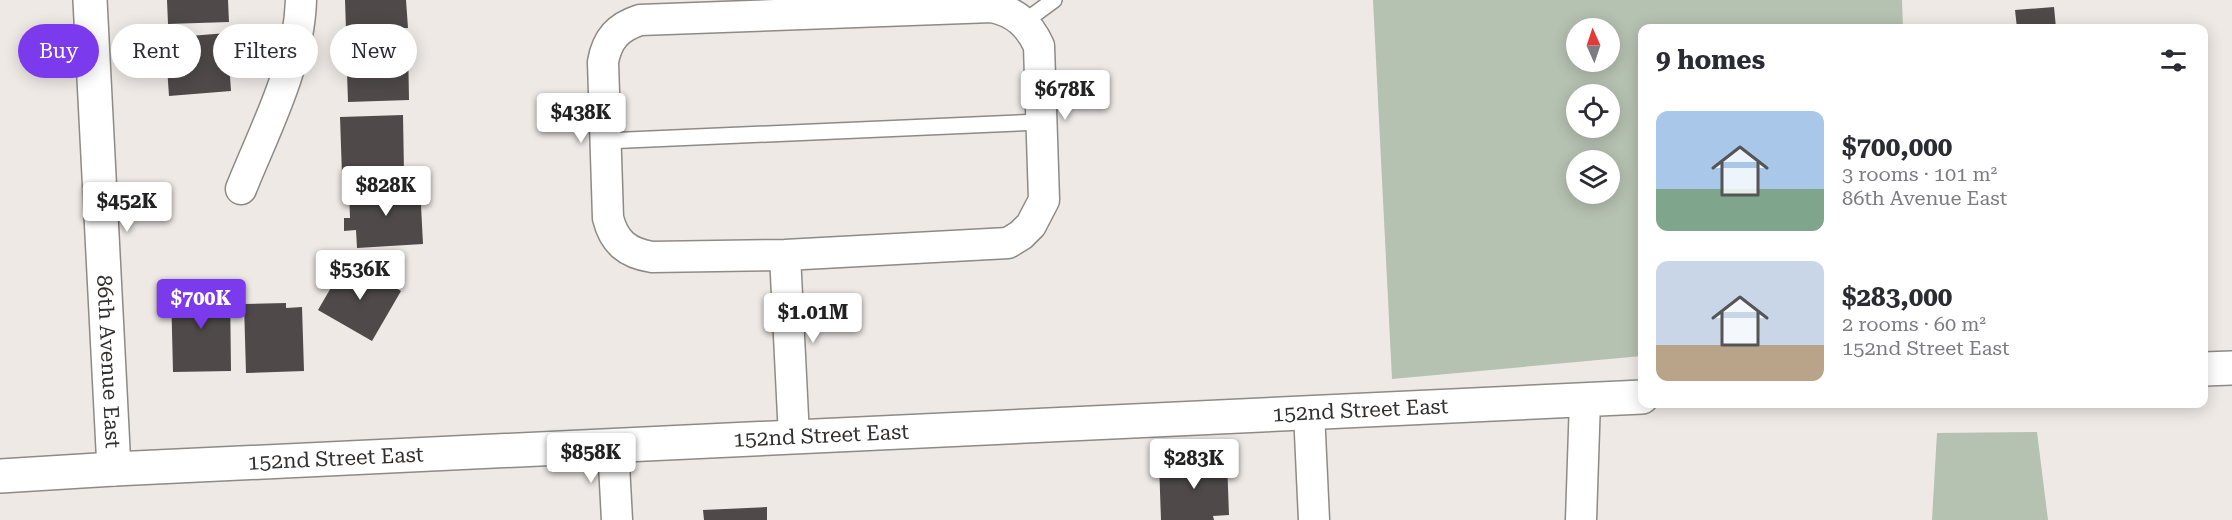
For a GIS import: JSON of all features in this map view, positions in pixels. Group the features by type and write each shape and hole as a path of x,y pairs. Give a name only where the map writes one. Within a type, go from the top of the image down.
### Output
{"street":[{"name":"86th Avenue East","path":"90,0 114,469"},
{"path":"241,189 290,67 301,13 301,0"},
{"path":"992,7 1004,10 1024,22 1033,33 1038,46 1041,122 1044,200 1031,225 1008,243 785,255 652,257 639,255 629,249 612,232 608,218 603,62 610,39 619,30 640,20 992,7"},
{"path":"785,255 794,436"},
{"path":"2208,369 2232,368"},
{"name":"152nd Street East","path":"0,476 794,436 1638,397"},
{"path":"1581,520 1585,400"},
{"path":"1309,412 1314,520"},
{"path":"612,446 617,520"}],"lane":[{"path":"1024,22 1054,0"},
{"path":"605,141 1041,122"}],"green space":[{"path":"1373,0 1902,0 1903,24 1638,24 1638,356 1392,379"},
{"path":"2037,432 2048,520 1932,520 1937,433"}],"building":[{"path":"167,0 228,0 229,22 168,24"},
{"path":"345,0 406,0 408,24 346,24"},
{"path":"2054,7 2056,24 2017,24 2015,10"},
{"path":"213,34 213,78 230,78 231,91 169,96 168,78 201,78 201,35"},
{"path":"347,78 409,78 409,100 348,102"},
{"path":"403,115 404,173 342,175 340,117"},
{"path":"420,186 423,244 357,248 356,230 344,231 344,218 350,218 349,190"},
{"path":"347,260 401,291 372,341 318,310"},
{"path":"230,289 231,371 173,372 171,290"},
{"path":"286,303 286,308 302,307 304,371 246,373 244,304"},
{"path":"1227,460 1229,515 1213,516 1214,520 1161,520 1159,463"},
{"path":"767,507 767,520 704,520 703,510"}]}
